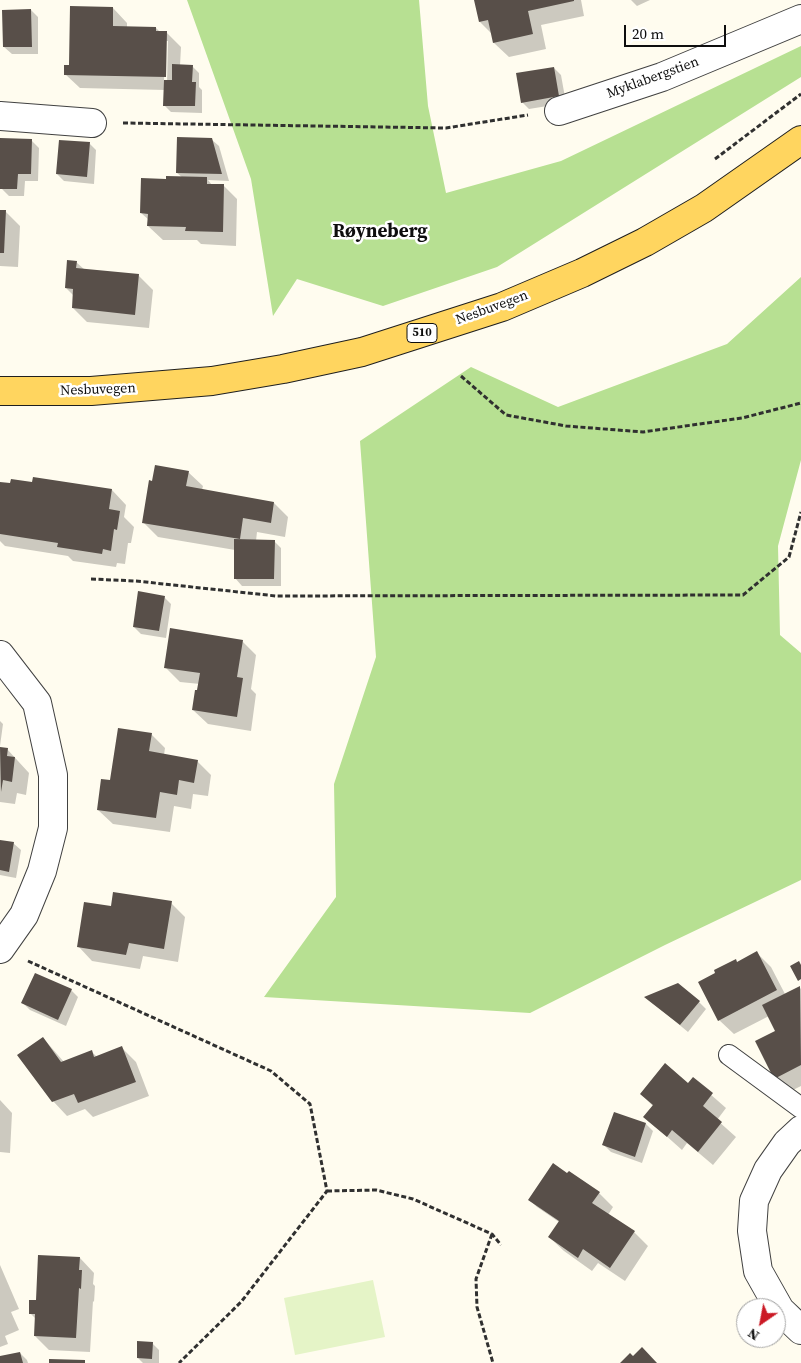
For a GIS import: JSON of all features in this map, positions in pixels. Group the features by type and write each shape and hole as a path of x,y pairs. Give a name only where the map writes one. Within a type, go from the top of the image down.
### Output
{"main road":[{"name":"Nesbuvegen","path":"0,391 91,391 212,382 283,369 370,349 502,307 582,273 646,242 704,208 801,140"}],"street":[{"name":"Myklabergstien","path":"559,111 662,77 801,19"},
{"path":"0,116 92,123"},
{"path":"0,655 37,702 54,775 53,828 42,871 24,915 0,949"},
{"path":"801,1130 787,1143 768,1170 754,1201 752,1231 758,1271 780,1310 801,1330"}],"lane":[{"path":"729,1055 801,1108"}],"path":[{"path":"709,163 801,94"},
{"path":"92,123 446,128 559,111"},
{"path":"461,376 506,415 566,426 643,432 742,418 801,403"},
{"path":"91,579 136,581 276,596 743,595 789,557 801,512"},
{"path":"0,949 271,1071 310,1104 327,1191 241,1302 179,1363"},
{"path":"327,1191 376,1190 413,1199 492,1234 501,1246"},
{"path":"492,1234 476,1279 477,1307 493,1363"}],"green space":[{"path":"187,0 419,0 428,106 446,193 561,161 801,46 801,77 497,267 383,306 297,279 273,316 251,179"},
{"path":"801,277 801,460 778,546 780,635 801,653 801,880 665,945 530,1013 264,997 336,897 334,784 376,657 360,441 471,367 558,407 727,344"},
{"path":"373,1280 385,1337 295,1355 284,1298"}],"building":[{"path":"474,0 574,1 528,11 533,34 493,43 488,20 479,22"},
{"path":"70,6 113,7 113,26 156,27 156,31 167,31 166,77 64,75 64,65 69,65"},
{"path":"31,9 32,47 3,47 2,10"},
{"path":"172,64 193,65 192,82 196,82 195,106 163,106 164,80 172,80"},
{"path":"554,67 559,96 521,103 516,73"},
{"path":"177,137 212,138 222,174 176,173"},
{"path":"0,138 32,139 31,174 18,174 17,189 0,189"},
{"path":"59,140 90,142 87,177 56,174"},
{"path":"166,176 207,177 207,184 224,184 223,232 185,231 186,227 147,226 148,214 140,213 141,178 166,179"},
{"path":"0,210 6,210 4,253 0,253"},
{"path":"67,260 77,261 76,268 139,274 135,315 72,308 73,289 65,288"},
{"path":"155,465 189,471 186,486 274,502 271,523 243,518 240,539 142,523 149,480 152,481"},
{"path":"33,477 112,489 109,509 120,511 117,530 114,529 111,551 103,549 102,554 57,547 58,543 0,534 0,482 10,483 11,479 32,482"},
{"path":"234,539 275,540 274,579 234,579"},
{"path":"138,591 165,596 159,631 133,627"},
{"path":"170,628 243,640 237,677 243,678 237,717 192,710 200,673 164,668"},
{"path":"118,728 152,733 149,751 198,760 194,783 179,780 177,795 160,792 156,818 97,810 101,779 110,780"},
{"path":"0,747 8,748 7,756 15,757 12,782 3,780 1,792"},
{"path":"0,840 14,842 9,872 0,870"},
{"path":"113,892 172,901 164,949 129,943 126,955 77,947 84,902 111,906"},
{"path":"757,951 777,990 718,1021 698,982 715,973 714,970 736,959 737,962"},
{"path":"799,961 801,965 801,979 798,981 790,966"},
{"path":"35,973 72,989 58,1020 21,1003"},
{"path":"678,983 700,1001 680,1025 644,997"},
{"path":"800,986 801,1065 774,1079 755,1041 775,1031 762,1005"},
{"path":"43,1037 61,1062 92,1050 94,1057 122,1046 136,1082 78,1103 74,1094 52,1102 17,1055"},
{"path":"665,1063 688,1083 693,1077 713,1093 703,1106 722,1122 698,1152 672,1130 667,1137 643,1117 653,1105 640,1094"},
{"path":"614,1112 646,1123 635,1157 602,1145"},
{"path":"553,1163 567,1173 569,1171 600,1192 592,1203 635,1231 610,1268 583,1249 578,1258 548,1237 559,1221 528,1200"},
{"path":"38,1255 80,1257 79,1270 82,1270 76,1338 34,1336 35,1314 29,1314 29,1300 36,1300"},
{"path":"137,1341 153,1342 152,1359 137,1358"},
{"path":"642,1347 657,1363 620,1363 630,1353 633,1356"},
{"path":"20,1352 23,1363 0,1363 0,1356"},
{"path":"49,1359 85,1360 85,1363 49,1363"}],"district":[{"name":"Røyneberg","path":"380,232"}]}
